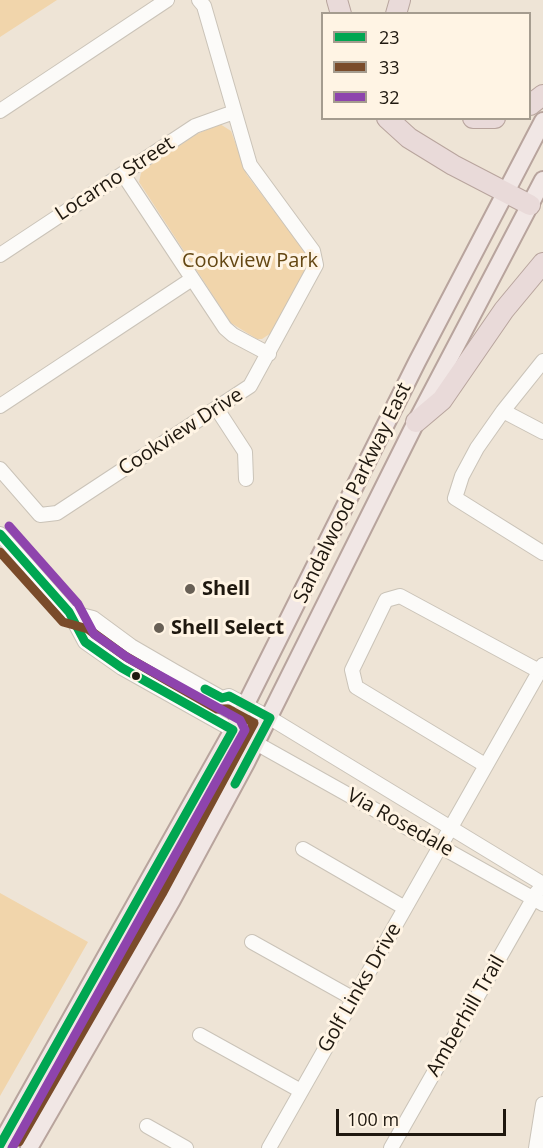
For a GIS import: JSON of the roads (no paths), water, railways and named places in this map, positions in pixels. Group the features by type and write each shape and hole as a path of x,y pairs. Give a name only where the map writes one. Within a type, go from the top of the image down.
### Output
{"highway":[{"path":"531,104 543,95"},
{"path":"389,120 408,138 453,165 530,205"},
{"path":"416,422 442,400 504,310 543,263"}],"main road":[{"name":"Sandalwood Parkway East","path":"1,1143 233,730 417,362 543,121"},
{"name":"Sandalwood Parkway East","path":"29,1148 172,900 270,718 416,422 543,180"}],"street":[{"path":"0,111 167,0"},
{"name":"Cookview Drive","path":"0,469 35,511 40,515 51,516 250,386 316,265 316,258 250,165 204,6 199,0"},
{"name":"Locarno Street","path":"0,255 195,126 234,112"},
{"path":"123,174 225,328 233,335 269,354"},
{"path":"0,406 192,279"},
{"path":"543,361 503,411 462,476 455,498 543,553"},
{"path":"217,408 244,452 246,479"},
{"path":"503,411 543,432"},
{"name":"Via Rosedale","path":"0,534 69,612 85,642 122,668 538,901"},
{"path":"485,765 356,687 352,670 386,600 400,596 541,668"},
{"name":"Via Rosedale","path":"69,612 93,618 131,646 184,677 222,698 229,696 270,718 542,883"},
{"name":"Golf Links Drive","path":"269,1148 541,668"},
{"path":"303,849 405,908"},
{"name":"Amberhill Trail","path":"391,1148 538,901 542,883"},
{"path":"252,942 354,999"},
{"path":"200,1035 301,1091"},
{"path":"536,1148 543,1104"},
{"path":"147,1126 186,1148"}],"place":[{"name":"Shell","path":"190,589"},
{"name":"Shell Select","path":"159,628"}],"park label":[{"name":"Cookview Park","path":"250,261"}]}
